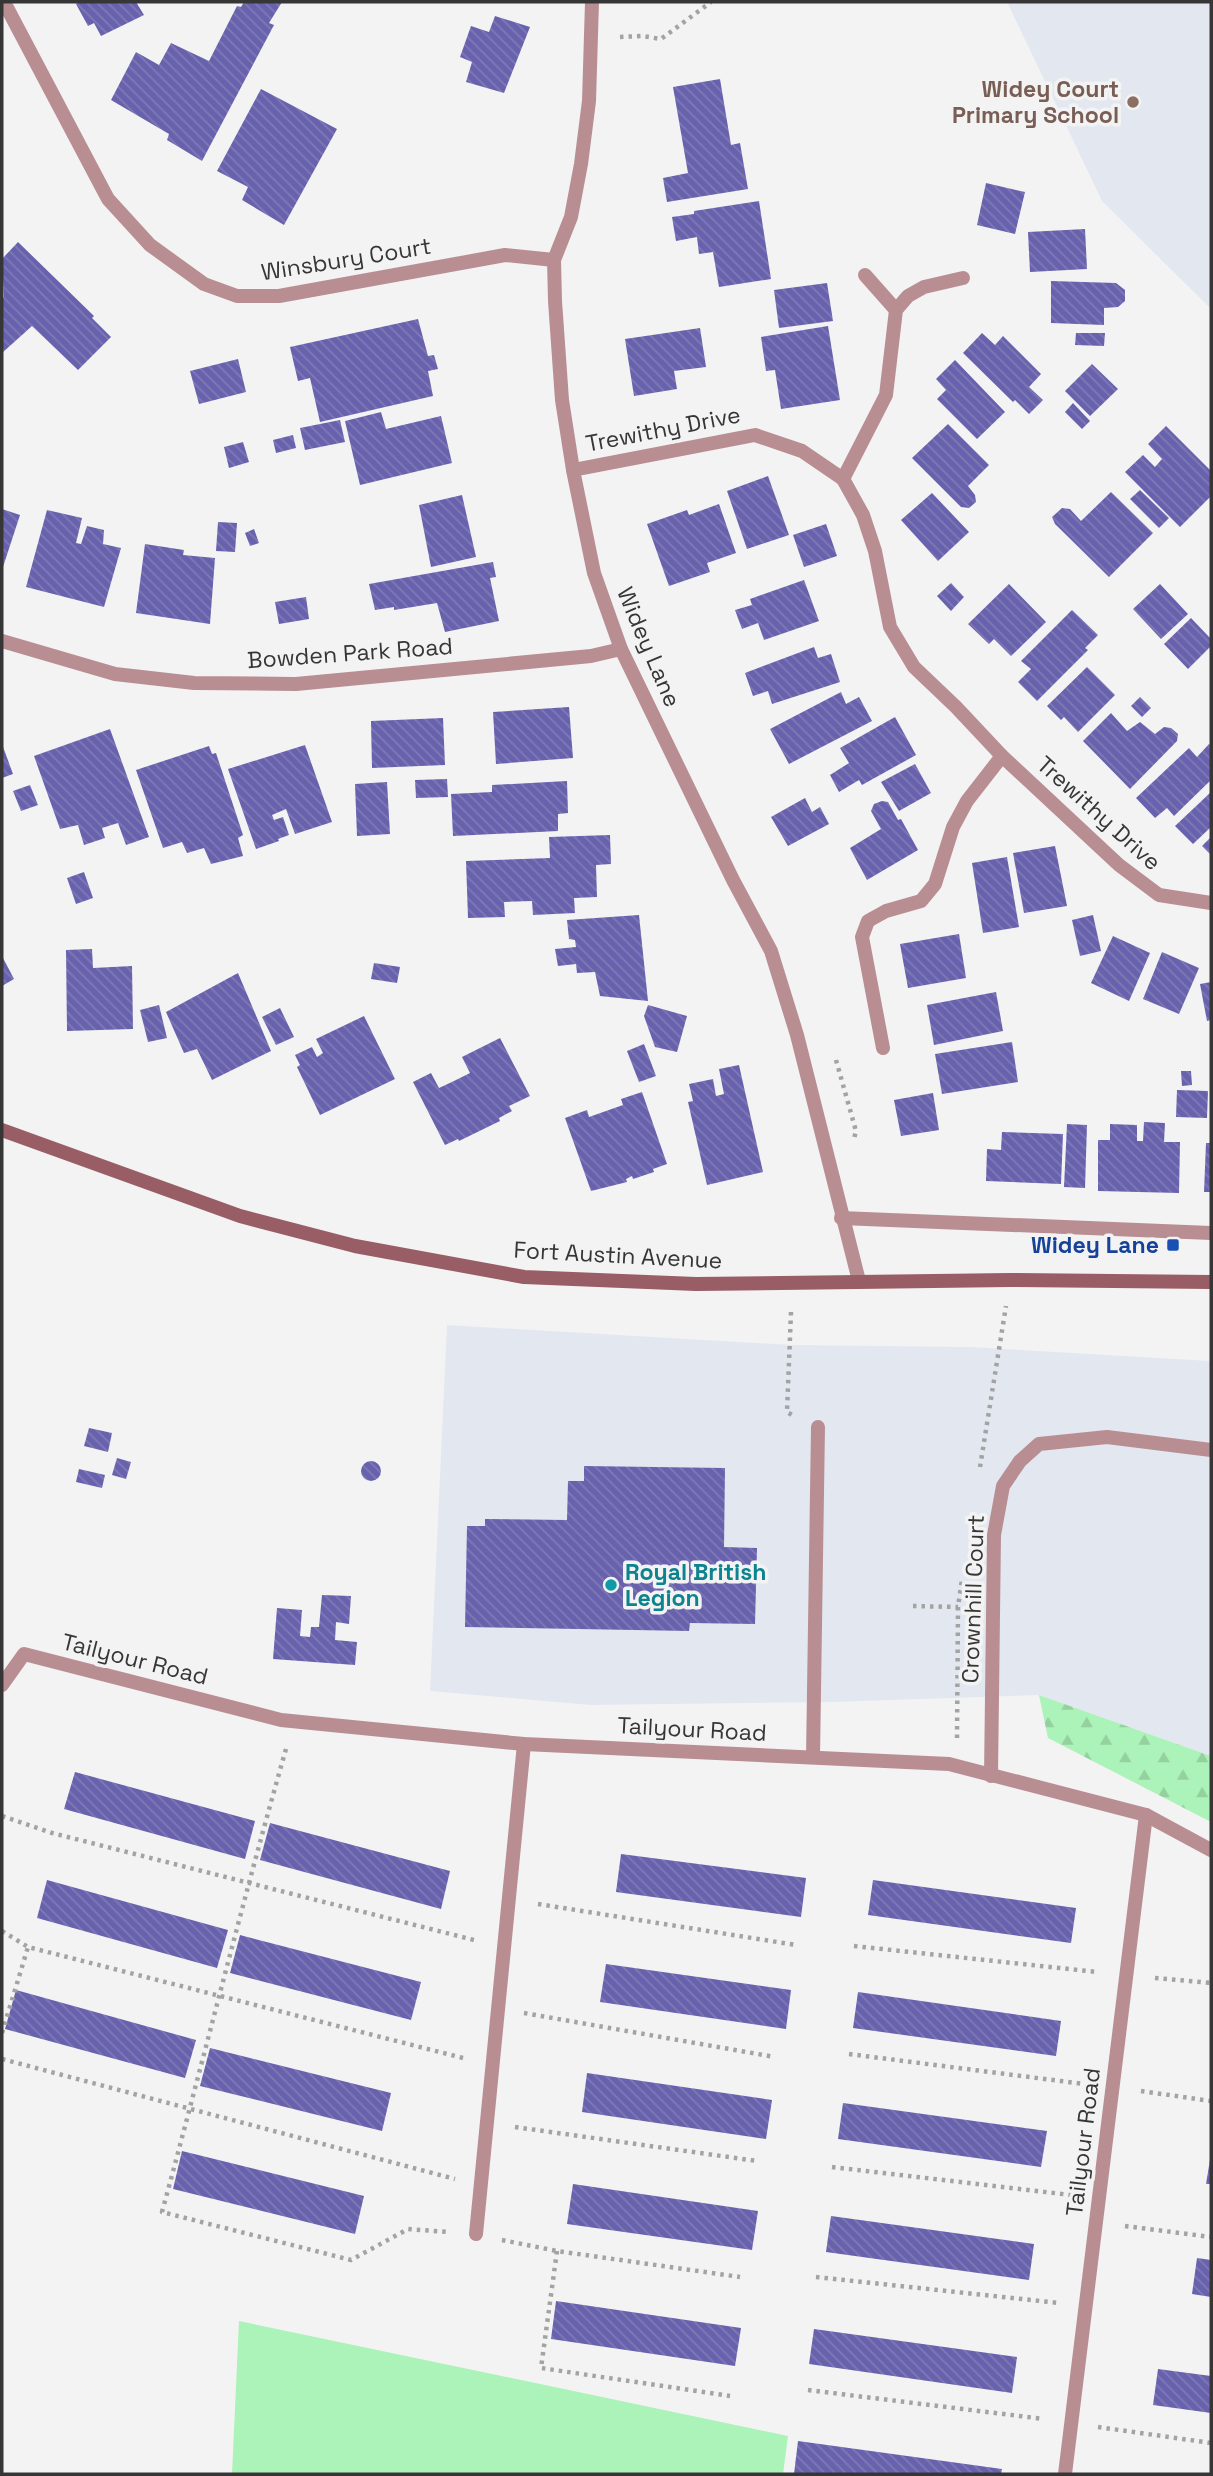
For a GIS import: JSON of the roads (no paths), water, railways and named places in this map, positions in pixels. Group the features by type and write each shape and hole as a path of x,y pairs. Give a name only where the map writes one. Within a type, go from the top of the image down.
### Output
{"main road":[{"name":"Fort Austin Avenue","path":"2,1130 240,1216 355,1246 524,1277 696,1284 859,1281 1211,1282"}],"street":[{"name":"Winsbury Court","path":"4,2 108,199 150,245 204,284 237,296 279,296 505,255 554,260"},
{"name":"Widey Lane","path":"592,2 589,101 582,164 571,217 554,260 562,400 594,573 621,649 733,880 771,951 797,1035 859,1281"},
{"path":"865,275 896,310"},
{"path":"842,479 886,395 896,310 908,296 924,288 963,278"},
{"name":"Trewithy Drive","path":"573,470 755,435 802,450 842,479 863,515 875,551 890,627 914,667 956,706 1002,756 1119,865 1158,895 1211,903"},
{"name":"Bowden Park Road","path":"2,641 115,674 207,684 296,684 591,656 621,649"},
{"name":"Trewithy Drive","path":"883,1048 862,937 868,921 886,911 921,901 935,884 953,827 967,801 1002,756"},
{"path":"841,1218 1211,1233"},
{"path":"813,1757 818,1427"},
{"name":"Crownhill Court","path":"991,1776 994,1535 1003,1486 1020,1461 1039,1444 1107,1437 1211,1450"},
{"name":"Tailyour Road","path":"2,1685 24,1654 281,1720 524,1744 950,1764 1146,1815 1211,1850"},
{"path":"476,2234 524,1744"},
{"name":"Tailyour Road","path":"1065,2474 1146,1815"}],"place":[{"name":"Widey Court Primary School","path":"1133,102"},
{"name":"Widey Lane","path":"1173,1245"},
{"name":"Royal British Legion","path":"611,1585"}]}
